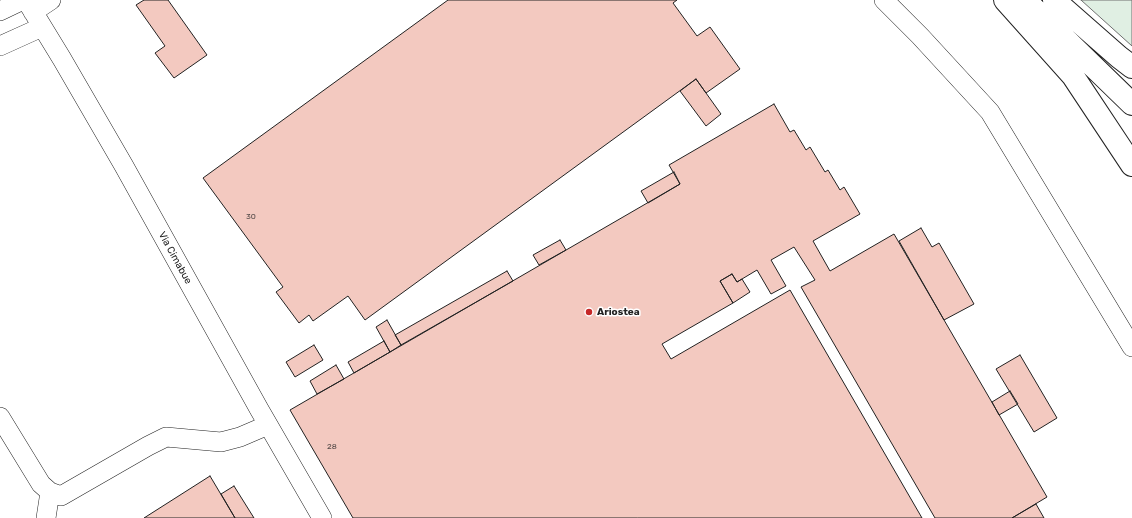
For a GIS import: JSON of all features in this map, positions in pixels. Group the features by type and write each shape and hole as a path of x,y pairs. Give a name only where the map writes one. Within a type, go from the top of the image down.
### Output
{"main road":[{"path":"1005,0 1073,76 1132,165"},
{"path":"1025,0 1132,104"},
{"path":"1054,0 1132,67"}],"street":[{"path":"0,46 31,10 51,0"},
{"path":"884,0 920,36 990,112 1132,347"},
{"path":"0,11 31,10"},
{"name":"Via Cimabue","path":"31,10 124,166 268,425 322,518"},
{"path":"0,417 41,484 50,492 61,496 166,437 221,442 240,437 268,425"},
{"path":"46,518 50,492"}],"green space":[{"path":"1081,0 1132,0 1132,46"}],"building":[{"path":"144,0 168,0 207,55 174,78 155,53 165,46 136,5"},
{"path":"448,0 677,0 673,3 697,36 710,27 740,69 706,93 696,79 365,320 348,296 313,321 309,315 299,323 276,292 283,287 203,178"},
{"path":"696,79 721,114 706,126 680,91"},
{"name":"Ariostea","path":"774,104 790,132 794,130 806,150 810,147 825,172 828,170 840,190 844,187 860,214 813,241 830,271 894,234 1047,497 1012,518 935,518 801,287 815,280 794,247 771,260 786,286 771,294 757,270 737,282 732,274 720,281 733,303 662,344 671,359 790,290 922,518 353,518 290,410 680,184 669,165"},
{"path":"674,172 680,184 648,203 641,191"},
{"path":"921,228 932,247 939,243 974,304 944,320 899,241"},
{"path":"560,240 566,250 539,265 533,255"},
{"path":"507,271 513,281 401,345 395,335"},
{"path":"732,274 737,282 742,279 750,292 733,303 720,281"},
{"path":"387,320 401,345 390,352 376,327"},
{"path":"384,341 390,352 354,373 348,362"},
{"path":"314,345 323,360 295,377 286,362"},
{"path":"1020,355 1057,418 1034,432 996,369"},
{"path":"336,365 344,379 317,394 310,381"},
{"path":"1010,391 1018,404 999,415 992,402"},
{"path":"210,476 235,518 144,518"},
{"path":"234,486 254,518 235,518 221,494"},
{"path":"1036,504 1044,518 1012,518"}],"place":[{"name":"Ariostea","path":"589,312"}]}
